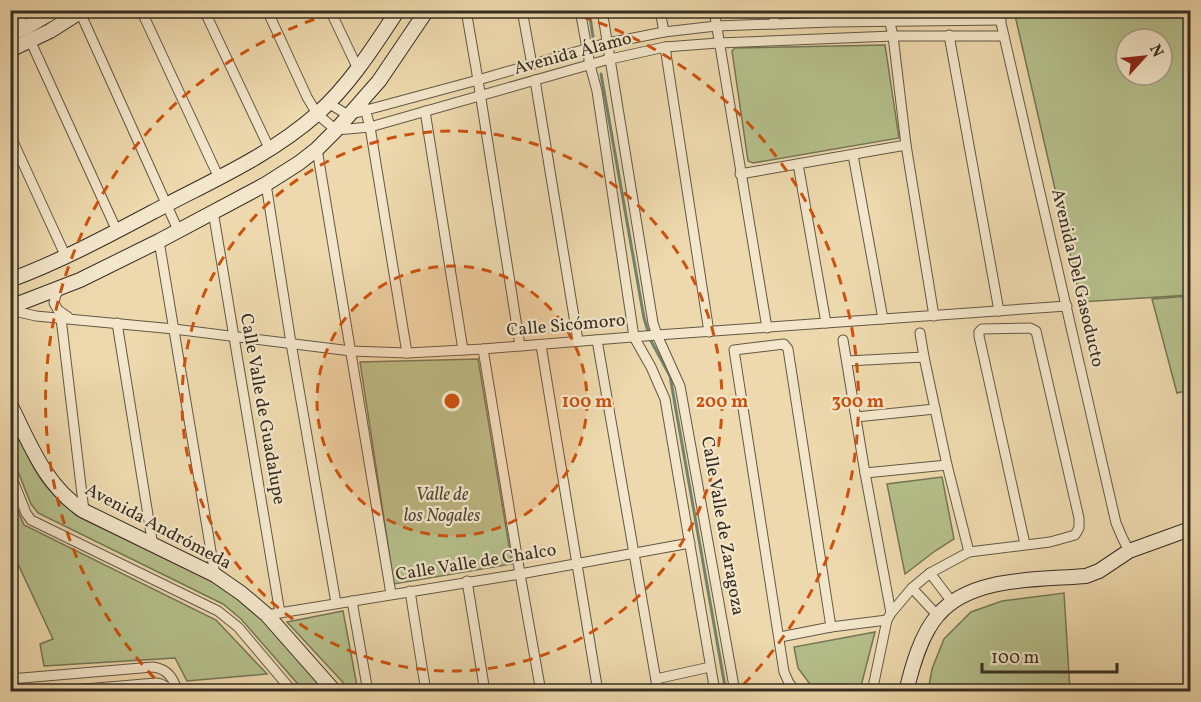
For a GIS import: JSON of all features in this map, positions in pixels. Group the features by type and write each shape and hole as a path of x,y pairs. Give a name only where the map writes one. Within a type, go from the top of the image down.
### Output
{"street":[{"path":"16,10 117,231"},
{"path":"10,50 56,10"},
{"path":"141,10 219,178"},
{"path":"204,10 270,150"},
{"path":"267,10 307,97 317,114 336,130"},
{"path":"330,10 358,69"},
{"path":"10,309 63,287 159,241 266,184 299,163 317,149 348,115 364,105 427,10"},
{"path":"466,10 520,346"},
{"path":"522,10 532,65"},
{"path":"580,10 597,91 637,337"},
{"name":"Calle Valle de Zaragoza","path":"602,10 655,335 680,386 735,692"},
{"path":"660,10 664,32"},
{"path":"714,10 767,328"},
{"path":"772,10 775,24"},
{"path":"830,10 832,22"},
{"path":"887,10 893,36 906,145 934,316"},
{"path":"10,34 50,31 80,11 178,230"},
{"path":"11,278 66,256 117,231 270,150 328,103 358,69 395,12"},
{"name":"Avenida Álamo","path":"364,105 478,80 587,48 664,32 716,26 999,15"},
{"name":"Avenida Del Gasoducto","path":"999,15 1116,523 1129,551"},
{"path":"950,35 999,311"},
{"name":"Avenida Álamo","path":"336,130 370,127 611,59 665,47 893,36 1004,36"},
{"path":"665,47 710,332"},
{"path":"534,80 578,341"},
{"path":"328,103 348,115"},
{"path":"364,105 370,127 407,353"},
{"path":"425,111 463,350"},
{"path":"10,135 66,256"},
{"path":"740,174 906,145"},
{"path":"317,149 391,594"},
{"path":"853,155 883,319"},
{"path":"798,164 826,323"},
{"path":"266,184 336,603"},
{"name":"Calle Valle de Guadalupe","path":"213,211 274,614"},
{"path":"159,241 215,575"},
{"path":"63,287 56,294 54,303 65,318 84,511"},
{"name":"Calle Sicómoro","path":"10,309 36,316 174,329 351,351 407,353 1067,306"},
{"path":"117,323 153,546"},
{"path":"780,637 889,616 912,588 930,573 969,552 1050,542 1075,535 1079,528 1079,518 1036,331 1030,328 982,329 979,336 1025,544"},
{"path":"920,333 947,465 969,552"},
{"name":"Calle Valle de Zaragoza","path":"637,337 665,399 715,692"},
{"path":"597,340 658,692"},
{"path":"843,340 889,616 872,692"},
{"path":"796,692 784,672 733,351 736,349 784,344 788,349 831,627"},
{"path":"541,345 598,692"},
{"path":"483,349 541,692"},
{"path":"847,361 924,357"},
{"name":"Avenida Andrómeda","path":"10,404 45,473 69,500 84,511 215,575 274,614 336,692"},
{"path":"856,417 935,409"},
{"path":"865,473 947,465"},
{"path":"10,474 31,520 218,611 238,627 293,692"},
{"path":"906,692 924,638 938,615 952,602 969,592 986,585 1086,576 1099,571 1129,551 1191,529"},
{"name":"Calle Valle de Chalco","path":"274,614 520,574 690,543"},
{"path":"930,573 952,602"},
{"path":"467,581 484,692"},
{"path":"912,588 938,615"},
{"path":"410,591 426,692"},
{"path":"352,601 369,692"},
{"path":"10,680 153,667 161,668 170,675 177,692"},
{"path":"656,679 710,667"},
{"path":"70,674 76,690"},
{"path":"49,692 156,683 177,692"}],"green space":[{"path":"1014,11 1190,11 1190,295 1081,302"},
{"path":"885,45 899,138 753,163 748,161 732,51 735,48"},
{"path":"1190,296 1190,390 1177,393 1152,299"},
{"name":"Valle de los Nogales","path":"478,359 512,564 394,584 360,362"},
{"path":"10,417 38,475 77,516 210,580 238,597 257,613 327,691 304,691 241,619 223,604 38,513 31,504 11,454"},
{"path":"942,477 954,539 905,574 887,484"},
{"path":"11,495 24,525 216,620 267,674 187,681 175,658 44,666 40,644 53,639 11,549"},
{"path":"1064,593 1070,691 928,691 932,669 944,639 971,612 1002,601"},
{"path":"343,611 358,691 351,691 287,622"},
{"path":"875,632 858,691 815,691 798,668 794,647"}],"waterway":[{"path":"589,10 593,37"},
{"path":"601,74 644,318 651,341 670,376 726,692"}]}
